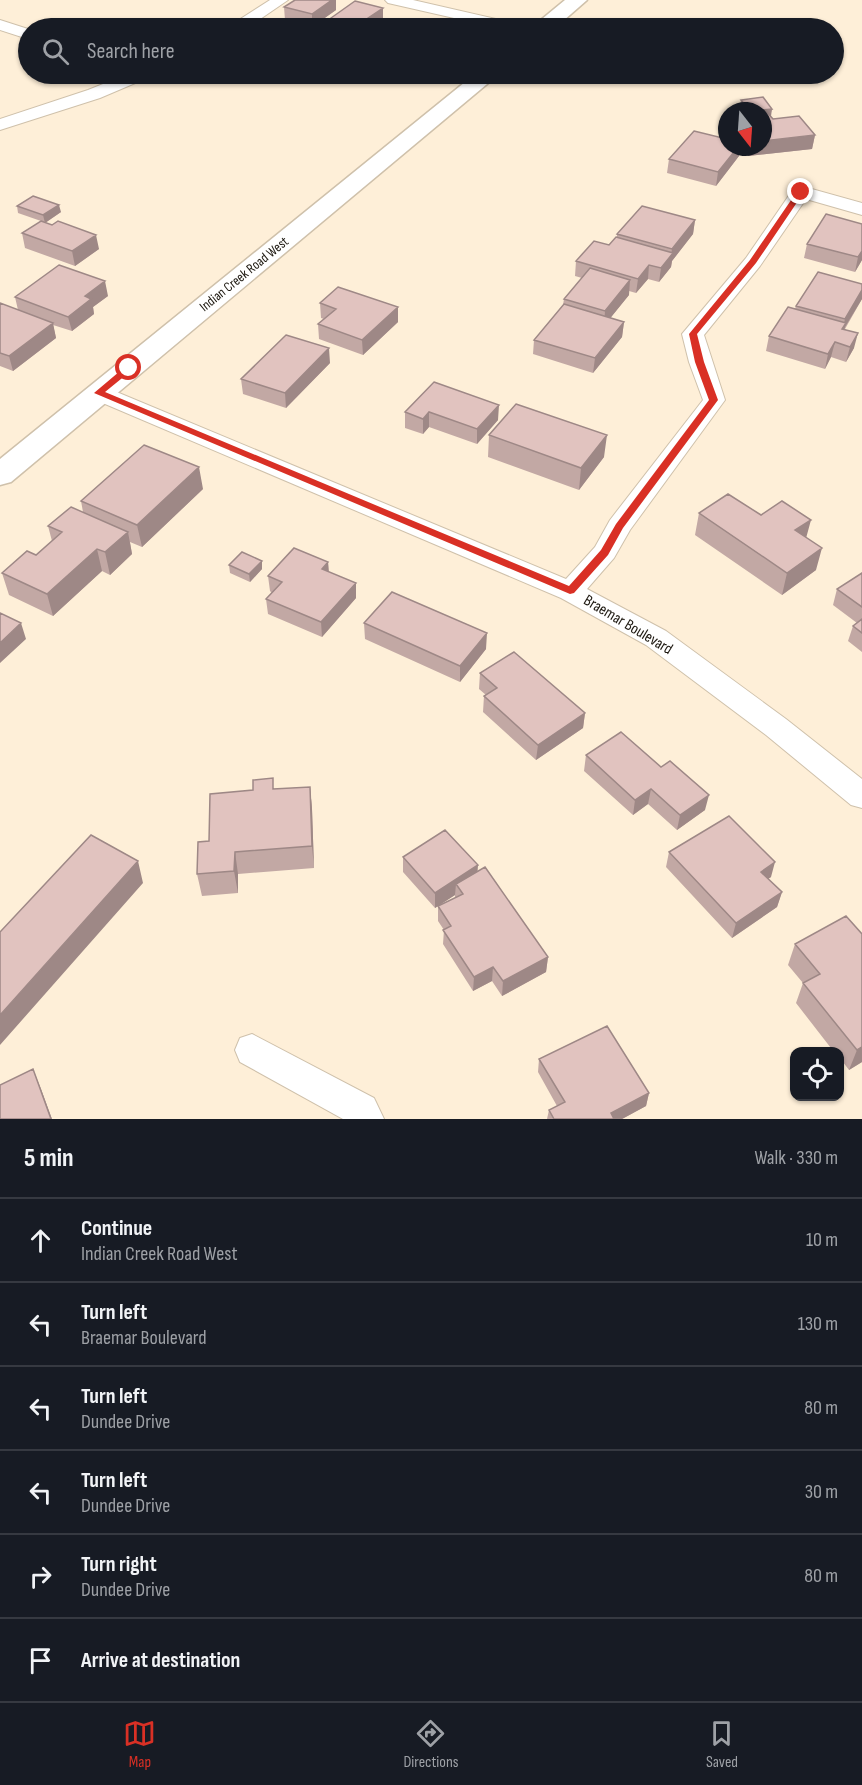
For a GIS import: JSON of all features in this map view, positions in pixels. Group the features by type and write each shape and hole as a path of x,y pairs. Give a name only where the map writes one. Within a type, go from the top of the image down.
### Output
{"street":[{"path":"252,18 280,0"},
{"path":"393,0 472,18"},
{"path":"555,18 577,0"},
{"path":"0,25 18,31"},
{"path":"0,125 118,84"},
{"name":"Indian Creek Road West","path":"0,475 476,84"},
{"path":"570,591 605,552 619,526 714,400 700,362 693,334 753,262 801,192 862,209"},
{"name":"Braemar Boulevard","path":"99,393 570,591 657,638 776,727 862,796"},
{"path":"252,1050 361,1110 366,1119"}],"building":[{"path":"295,0 332,0 312,14 284,7"},
{"path":"355,1 383,8 368,18 331,18"},
{"path":"763,97 767,102 743,102 741,100"},
{"path":"799,116 815,135 772,140 772,118"},
{"path":"694,131 718,137 718,156 731,156 718,172 669,159"},
{"path":"33,196 59,205 43,215 17,206"},
{"path":"642,206 695,220 672,249 617,234"},
{"path":"826,214 862,224 862,251 858,257 807,244"},
{"path":"41,221 52,225 58,221 96,235 72,251 22,233"},
{"path":"616,237 673,253 661,268 649,265 638,279 576,261 594,241 609,245"},
{"path":"59,265 105,281 85,296 91,299 68,317 15,297"},
{"path":"590,268 630,280 605,311 564,299"},
{"path":"818,272 862,284 862,290 845,319 796,306"},
{"path":"338,287 398,307 362,340 318,324 336,309 320,303"},
{"path":"0,303 53,323 9,356 0,353"},
{"path":"564,304 624,322 595,358 534,340"},
{"path":"788,307 846,323 842,329 858,333 850,347 835,342 828,354 769,336"},
{"path":"286,335 329,348 285,393 241,379"},
{"path":"434,382 499,405 477,429 429,412 423,419 405,412"},
{"path":"516,404 607,435 581,468 489,435"},
{"path":"144,445 199,467 137,525 81,501"},
{"path":"728,494 761,515 782,501 811,520 795,530 822,548 787,573 699,513"},
{"path":"71,507 128,532 105,552 97,549 47,594 2,573 27,551 36,555 62,532 48,526"},
{"path":"294,548 328,562 322,569 356,583 321,622 266,599 282,582 268,576"},
{"path":"242,552 262,561 249,574 229,565"},
{"path":"862,573 862,607 837,589"},
{"path":"392,592 487,633 460,666 364,623"},
{"path":"0,613 21,623 0,643"},
{"path":"862,619 862,633 853,626"},
{"path":"514,652 585,713 538,745 484,696 497,688 480,673"},
{"path":"621,732 661,767 670,761 709,795 680,815 651,789 635,800 586,755"},
{"path":"273,778 273,789 310,787 312,846 235,852 234,871 197,874 198,842 209,841 210,794 253,790 253,780"},
{"path":"729,816 775,862 761,872 782,892 736,923 669,852"},
{"path":"445,830 478,865 435,893 403,857"},
{"path":"91,835 138,861 0,1015 0,932"},
{"path":"485,867 548,957 503,981 493,967 474,977 443,930 451,926 438,906 463,894 456,884"},
{"path":"846,916 862,934 862,1047 857,1050 803,983 820,974 795,944"},
{"path":"607,1026 649,1093 611,1113 614,1119 554,1119 549,1110 565,1102 539,1059"},
{"path":"33,1069 51,1119 0,1119 0,1085"}],"route":[{"path":"129,368 99,393 570,591 605,552 619,526 714,400 700,362 693,334 753,262 801,192"}]}
